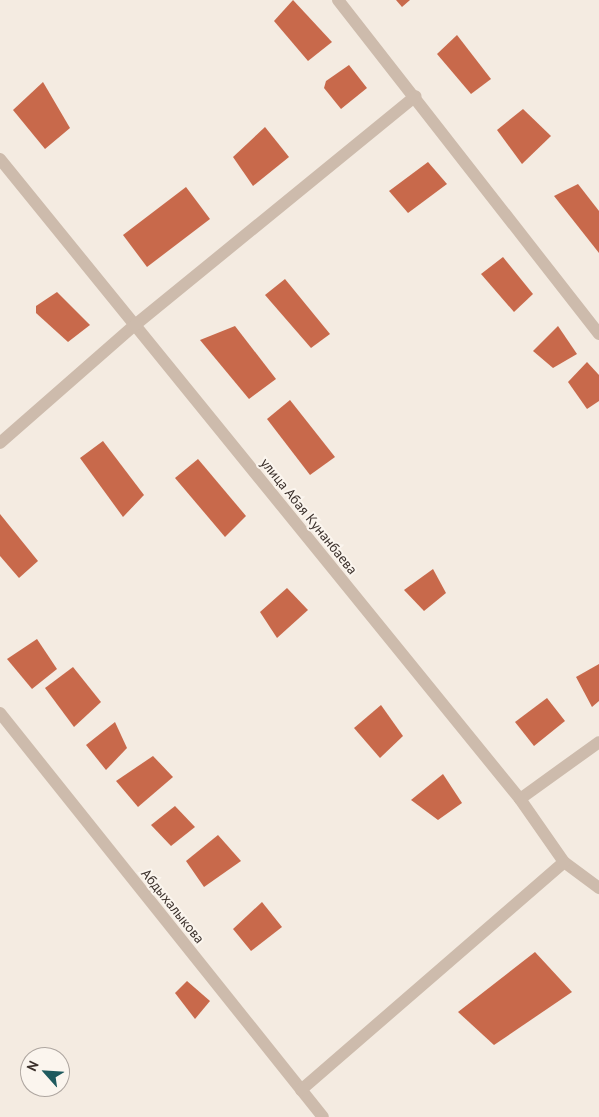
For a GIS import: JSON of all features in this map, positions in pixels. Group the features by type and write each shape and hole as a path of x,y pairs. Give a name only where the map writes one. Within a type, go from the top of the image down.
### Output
{"street":[{"path":"338,0 416,96 599,334"},
{"path":"0,443 135,325 416,96"},
{"name":"улица Абая Кунанбаева","path":"0,159 520,799 564,862 599,888"},
{"name":"Абдыхалыкова","path":"0,713 323,1117"},
{"path":"520,799 599,742"},
{"path":"301,1090 564,862"}],"building":[{"path":"293,0 332,42 308,61 274,21"},
{"path":"396,0 410,0 402,7"},
{"path":"457,35 491,79 471,94 437,54"},
{"path":"349,65 367,88 341,109 324,88 326,81"},
{"path":"43,82 70,128 45,149 13,110"},
{"path":"523,109 551,136 522,164 497,130"},
{"path":"265,127 289,157 253,186 233,157"},
{"path":"428,162 447,184 408,213 389,191"},
{"path":"578,184 599,211 599,253 554,196"},
{"path":"186,187 210,219 147,267 123,235"},
{"path":"503,257 533,294 514,312 481,274"},
{"path":"285,279 330,334 311,348 265,295"},
{"path":"57,292 90,325 68,342 36,313 36,306"},
{"path":"235,326 276,379 249,399 200,340"},
{"path":"558,326 577,354 553,368 533,351"},
{"path":"587,362 599,375 599,401 587,409 568,382"},
{"path":"290,400 335,457 310,475 267,419"},
{"path":"103,441 144,495 123,517 80,458"},
{"path":"198,459 246,516 225,537 175,478"},
{"path":"0,514 38,561 19,578 0,556"},
{"path":"433,569 446,593 424,611 404,590"},
{"path":"287,588 308,610 277,638 260,612"},
{"path":"37,639 57,669 32,689 7,659"},
{"path":"599,664 599,701 592,707 576,677"},
{"path":"73,667 101,702 74,727 45,688"},
{"path":"547,698 565,721 534,746 515,722"},
{"path":"381,705 403,736 380,758 354,728"},
{"path":"115,722 127,748 106,770 86,745"},
{"path":"153,756 173,777 138,807 116,781"},
{"path":"443,774 462,803 438,820 411,800"},
{"path":"175,806 195,827 171,846 151,825"},
{"path":"218,835 241,861 204,887 186,861"},
{"path":"262,902 282,927 251,951 233,929"},
{"path":"535,952 572,992 494,1045 458,1012"},
{"path":"187,981 210,1001 195,1019 175,993"}]}
